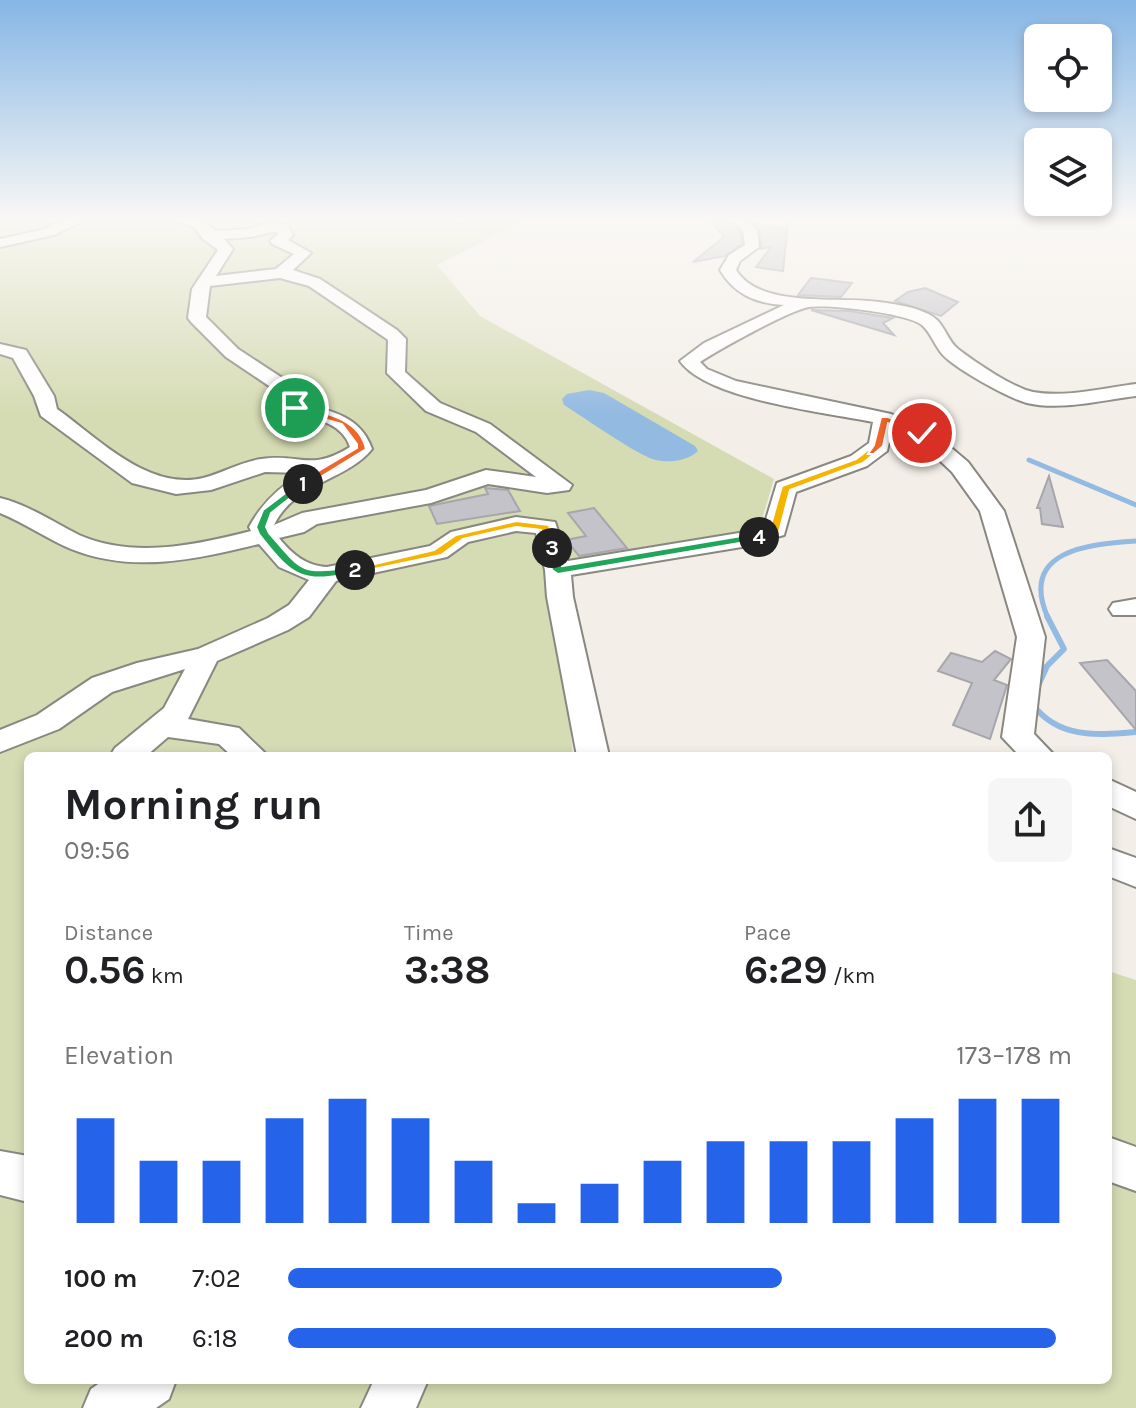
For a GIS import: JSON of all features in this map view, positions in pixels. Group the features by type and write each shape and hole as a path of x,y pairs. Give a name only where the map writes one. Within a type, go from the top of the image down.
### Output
{"street":[{"path":"204,284 197,318 232,353 286,389 295,408 345,422 361,444 361,449 266,512 261,527 264,534 291,566 309,576 438,552 460,537 516,524 546,527 568,568 560,597 592,752"},
{"path":"0,505 93,549 138,558 183,553 295,527 310,518 431,496 486,477 547,486 561,485 483,428 433,407 396,373 397,339 379,323 343,304 320,284"},
{"path":"737,284 749,293 805,302 880,307 921,317 931,324 950,352 1010,390 1031,398 1052,400 1136,390"},
{"path":"805,302 710,347 689,361 700,373 740,389 884,418 922,433 960,467 992,511 1031,637 1018,737 1035,752"},
{"path":"0,349 20,354 44,396 48,412 140,478 190,487 263,465 329,468"},
{"path":"568,568 742,540 775,530 785,488 859,461 879,446 884,418"},
{"path":"0,742 48,722 102,685 147,669 206,656 278,624 299,611 327,575"},
{"path":"131,752 176,714 206,656"},
{"path":"163,726 228,735 247,752"},
{"path":"1112,793 1136,807"},
{"path":"1112,863 1136,873"},
{"path":"1112,1160 1136,1169"},
{"path":"0,1173 24,1178"},
{"path":"110,1408 144,1384"},
{"path":"388,1408 400,1384"}],"green space":[{"path":"0,284 453,284 480,316 774,479 758,533 555,569 573,752 24,752 24,1384 1112,1384 1112,972 1136,980 1136,1408 0,1408"}],"water":[{"path":"589,390 604,393 695,446 698,451 684,459 667,461 637,452 564,405 562,399 567,394"}],"building":[{"path":"807,284 851,284 841,297 798,295"},
{"path":"925,288 958,302 941,316 895,301 908,292"},
{"path":"811,310 849,311 893,318 883,323 894,335"},
{"path":"1049,476 1063,527 1042,524 1040,508 1037,508"},
{"path":"485,488 508,490 520,511 437,524 429,506 488,494"},
{"path":"594,508 627,548 579,556 566,540 586,536 568,513"},
{"path":"995,651 1011,659 994,680 1007,685 990,739 953,725 972,683 938,671 951,653 982,662"},
{"path":"1107,660 1136,691 1136,730 1080,663"}],"waterway":[{"path":"1029,460 1136,505"},
{"path":"1048,618 1041,595 1042,578 1050,565 1063,555 1080,549 1136,541"},
{"path":"1037,688 1047,666 1064,649 1048,618"},
{"path":"1033,705 1043,716 1067,729 1093,734 1136,732"}],"route":[{"path":"295,408 345,422 361,444 361,449 350,457 301,486 266,512 261,527 264,534 291,566 309,576 405,561 438,552 460,537 516,524 546,527 558,570 762,536 775,530 785,488 859,461 879,446 884,418 922,433"}]}
